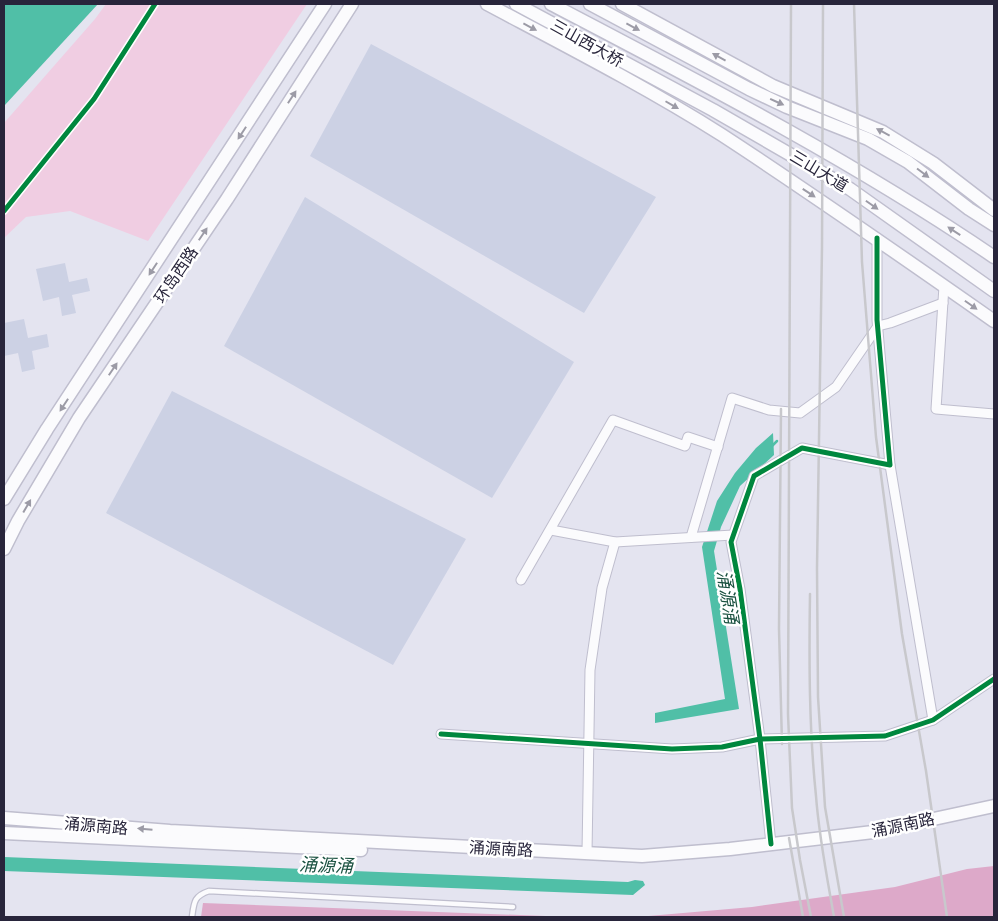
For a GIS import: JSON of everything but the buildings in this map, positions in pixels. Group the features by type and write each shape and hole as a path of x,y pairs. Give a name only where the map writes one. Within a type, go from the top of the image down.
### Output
{"main road":[{"name":"环岛西路","path":"4,549 33,495 79,418 227,198 352,4"},
{"path":"487,4 676,108 722,136 877,238 994,321"},
{"name":"三山西大桥","path":"516,4 633,68"},
{"name":"三山西大桥","path":"551,4 646,54"},
{"path":"590,4 748,89 787,107 868,139 908,162 968,209 994,225"},
{"path":"622,4 773,86 883,132 933,163 994,210"},
{"name":"环岛西路","path":"4,499 323,7"},
{"path":"323,7 340,22"},
{"name":"三山大道","path":"646,54 769,120 853,168 994,257"},
{"name":"三山大道","path":"633,68 738,124 850,189 993,291"},
{"name":"涌源南路","path":"4,818 170,832 642,856 873,832 994,806"},
{"name":"涌源南路","path":"4,834 481,856 690,861 892,834 994,813"}],"street":[{"path":"877,238 878,326 890,465 933,720"},
{"path":"944,286 936,409 994,414"},
{"path":"691,536 732,398 769,410 800,412 836,387 878,326 943,303"},
{"path":"521,580 613,420 685,446 688,437 718,447"},
{"path":"771,844 760,739 740,589 731,542 733,535 754,476 802,448 890,465"},
{"path":"551,530 615,542 733,535"},
{"path":"587,853 590,670 602,588 615,542"},
{"path":"441,734 672,748 722,747 760,739 885,736 933,720 994,679"}],"lane":[{"path":"192,917 194,902 200,894 209,890 513,908"}],"shaded area":[{"path":"4,4 98,4 4,106"},
{"path":"106,4 307,4 148,241 70,211 26,217 4,238 4,123"},
{"path":"773,433 774,455 740,486 721,527 714,551 739,709 655,723 655,713 725,699 702,547 717,501 735,473 756,448"},
{"path":"4,857 628,882 635,880 643,881 645,885 633,895 4,871"},
{"path":"994,866 994,917 637,917 752,907 895,887 967,869"},
{"path":"203,903 571,917 201,917"}],"waterway":[{"name":"涌源涌","path":"772,446 777,441"}],"railway":[{"path":"791,4 788,714 792,808 811,917"},
{"path":"823,4 822,247 817,568 818,697 825,807 844,917"},
{"path":"854,4 862,262 876,437 902,634 926,771 947,917"},
{"path":"781,409 779,629 782,744"},
{"path":"810,594 812,746 817,811 834,917"},
{"path":"789,838 803,917"}],"cycle path":[{"path":"4,211 94,99 155,4"},
{"path":"771,844 760,739 740,589 731,542 754,476 802,448 890,465 877,320 877,238"},
{"path":"441,734 672,749 722,747 760,739 885,736 933,720 994,679"}]}
